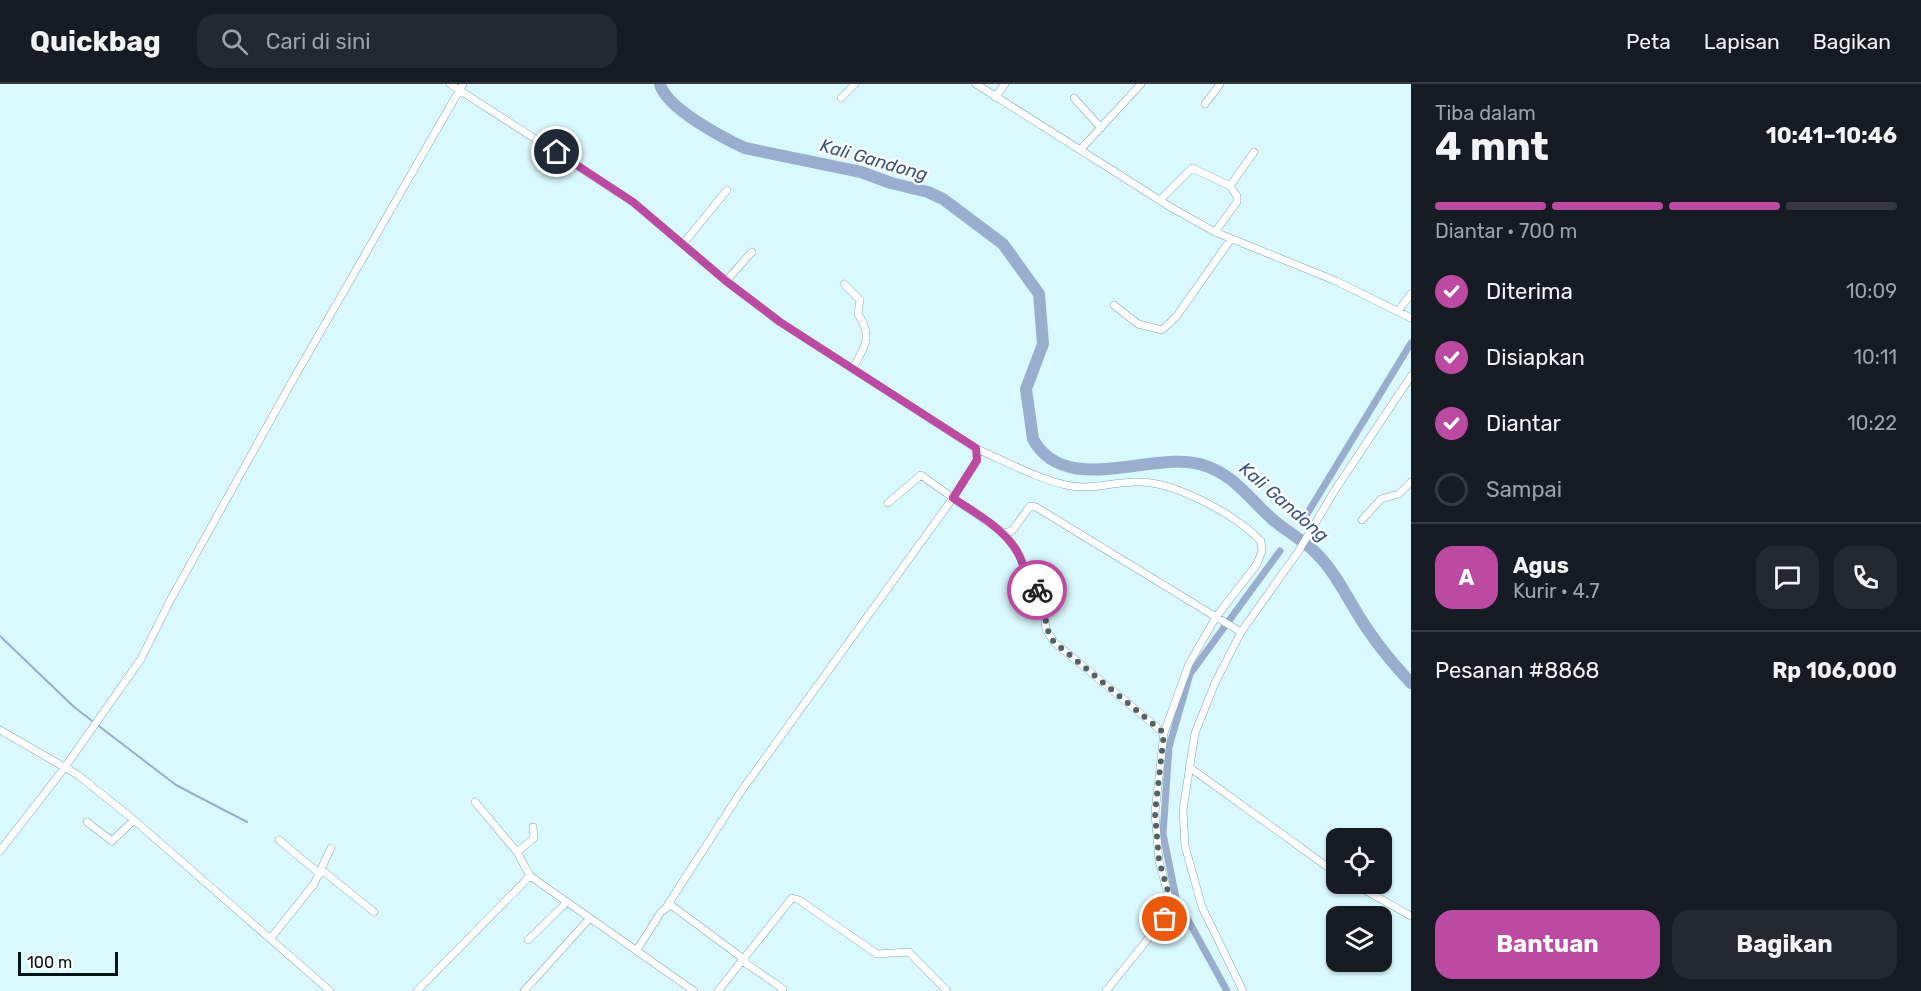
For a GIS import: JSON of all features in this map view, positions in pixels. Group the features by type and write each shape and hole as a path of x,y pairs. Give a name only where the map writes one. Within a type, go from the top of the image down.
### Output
{"street":[{"path":"450,84 462,87 633,202 726,281 780,322 976,448 1065,485 1091,488 1140,482 1168,486 1203,502 1254,533 1262,541 1261,557 1188,664 1164,733 1155,813 1159,861 1172,909 1106,991"},
{"path":"841,98 855,84"},
{"path":"976,84 1215,232 1336,281 1411,318"},
{"path":"995,97 1005,84"},
{"path":"1081,149 1141,84"},
{"path":"1205,104 1220,84"},
{"path":"0,851 65,767 141,659 171,599 290,385 462,87"},
{"path":"1074,98 1101,128"},
{"path":"1230,186 1254,152"},
{"path":"1160,200 1192,168 1230,186 1238,199 1215,232"},
{"path":"683,244 727,190"},
{"path":"1114,305 1138,324 1162,330 1176,317 1231,239"},
{"path":"726,281 752,252"},
{"path":"844,284 860,300 858,314 867,333 863,350 853,368"},
{"path":"1398,311 1411,294"},
{"path":"1243,991 1218,944 1194,882 1185,846 1184,822 1195,733 1239,631 1298,552 1411,376"},
{"path":"637,950 742,790 953,498 977,460 976,448"},
{"path":"888,503 921,475 1004,533 1020,556 1029,581 1042,596 1046,629 1054,642 1164,733"},
{"path":"1362,520 1381,499 1399,494 1411,482"},
{"path":"1004,533 1012,531 1030,506 1036,507 1239,631"},
{"path":"0,730 65,767 134,820 330,991"},
{"path":"1189,767 1326,866"},
{"path":"475,802 516,852 530,876 694,991"},
{"path":"87,822 112,841 134,820"},
{"path":"516,852 534,838 533,826"},
{"path":"279,840 374,912"},
{"path":"271,938 321,872 331,848"},
{"path":"417,991 530,876"},
{"path":"1372,894 1411,916"},
{"path":"718,991 745,961 789,900 795,898 877,954 909,952 947,991"},
{"path":"528,940 566,903"},
{"path":"667,906 677,907 783,989"},
{"path":"524,991 589,919"}],"waterway":[{"name":"Kali Gandong","path":"660,84 664,93 684,112 710,130 745,148 861,172 891,183 928,192 943,199 1003,244 1039,294 1043,344 1026,389 1033,439 1048,457 1066,466 1088,469 1183,462 1203,465 1223,474 1240,487 1276,523 1312,549 1325,562 1373,637 1411,683"},
{"path":"1307,514 1411,343"},
{"path":"1227,991 1176,898 1163,834 1169,747 1190,674 1280,551"},
{"path":"0,636 74,707 176,785 247,822"}],"way so far":[{"path":"1037,590 1044,603 1046,629 1054,642 1164,733 1155,813 1159,861 1172,905 1171,912 1165,919"}],"route":[{"path":"557,152 633,202 726,281 780,322 976,448 979,456 953,498 1004,533 1017,550 1029,581 1037,590"}]}
